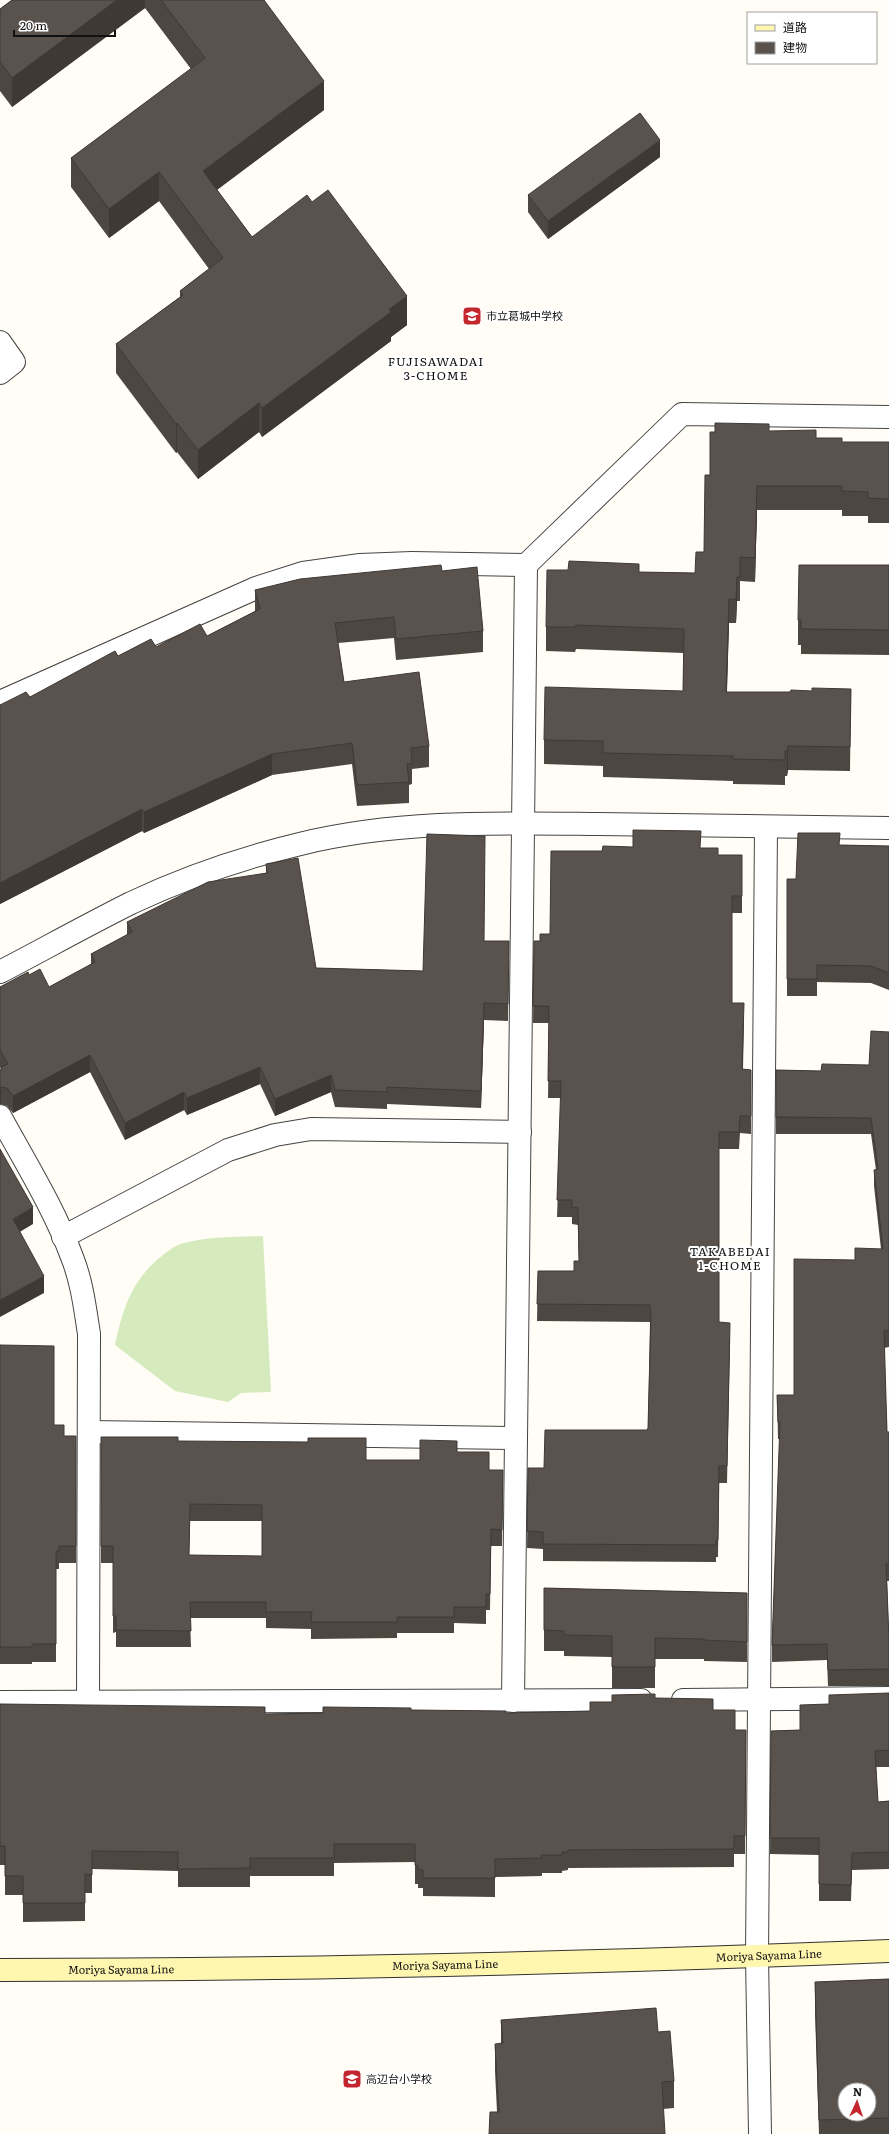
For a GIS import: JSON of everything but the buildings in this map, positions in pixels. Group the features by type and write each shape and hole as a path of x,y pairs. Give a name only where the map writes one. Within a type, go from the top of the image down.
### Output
{"main road":[{"name":"Moriya Sayama Line","path":"0,1970 255,1970 757,1957 889,1951"}],"street":[{"path":"0,342 14,362 0,373"},
{"path":"0,702 256,588 303,573 360,564 412,563 526,565 682,414 889,416"},
{"path":"513,1701 526,565"},
{"path":"0,972 132,903 240,860 302,843 359,833 416,826 523,823 889,828"},
{"path":"760,2134 757,1957 758,1700 766,827"},
{"path":"0,1116 72,1257 82,1292 89,1334 88,1702"},
{"path":"63,1237 228,1150 275,1135 311,1129 520,1132"},
{"path":"88,1432 516,1438"},
{"path":"0,1702 758,1700 889,1698"}],"green space":[{"path":"263,1236 271,1392 241,1393 228,1402 175,1391 115,1345 130,1295 136,1284 152,1264 168,1251 178,1245 199,1240"}],"place":[{"name":"市立葛城中学校","path":"472,316"},
{"name":"高辺台小学校","path":"352,2079"}],"district":[{"name":"FUJISAWADAI 3-CHOME","path":"436,369"},
{"name":"TAKABEDAI 1-CHOME","path":"730,1259"}]}
